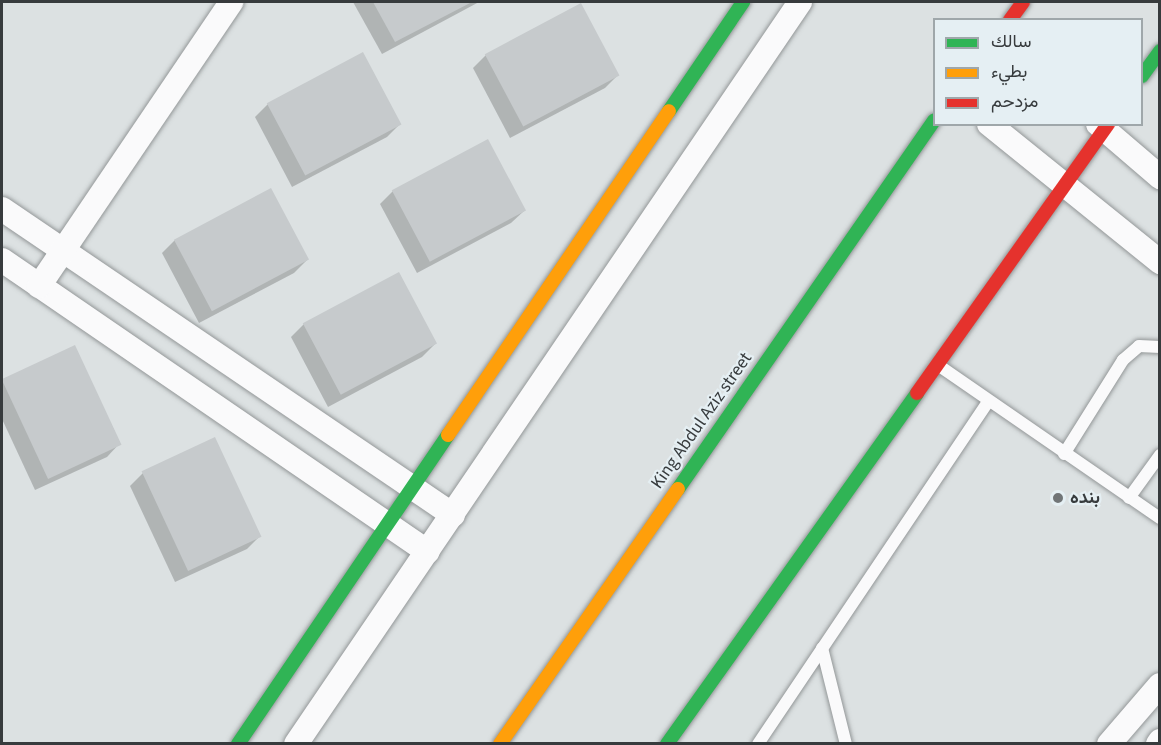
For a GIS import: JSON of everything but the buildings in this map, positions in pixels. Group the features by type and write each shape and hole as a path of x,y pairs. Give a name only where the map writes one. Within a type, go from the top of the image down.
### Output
{"main road":[{"path":"238,744 414,489 743,2"},
{"path":"1011,18 1023,2"},
{"path":"1143,75 1160,51"},
{"name":"King Abdul Aziz street","path":"500,744 933,121"},
{"path":"667,744 1066,185 1103,126"}],"street":[{"path":"296,744 801,2"},
{"path":"39,286 223,4"},
{"path":"992,126 1160,262"},
{"path":"1103,126 1160,177"},
{"path":"2,209 453,515"},
{"path":"2,260 428,552"},
{"path":"1109,744 1160,685"}],"lane":[{"path":"1064,454 1123,360 1139,346 1160,347"},
{"path":"937,364 988,402 1160,518"},
{"path":"758,744 988,402"},
{"path":"1129,498 1160,455"},
{"path":"822,648 846,744"}],"traffic: fast":[{"path":"669,111 743,2"},
{"path":"1143,75 1160,51"},
{"path":"678,489 933,121"},
{"path":"667,744 917,393"},
{"path":"238,744 448,435"}],"traffic: slow":[{"path":"448,435 669,111"},
{"path":"500,744 678,489"}],"traffic: jam":[{"path":"1011,18 1023,2"},
{"path":"917,393 1107,126"}],"place":[{"name":"بنده","path":"1058,498"}]}
